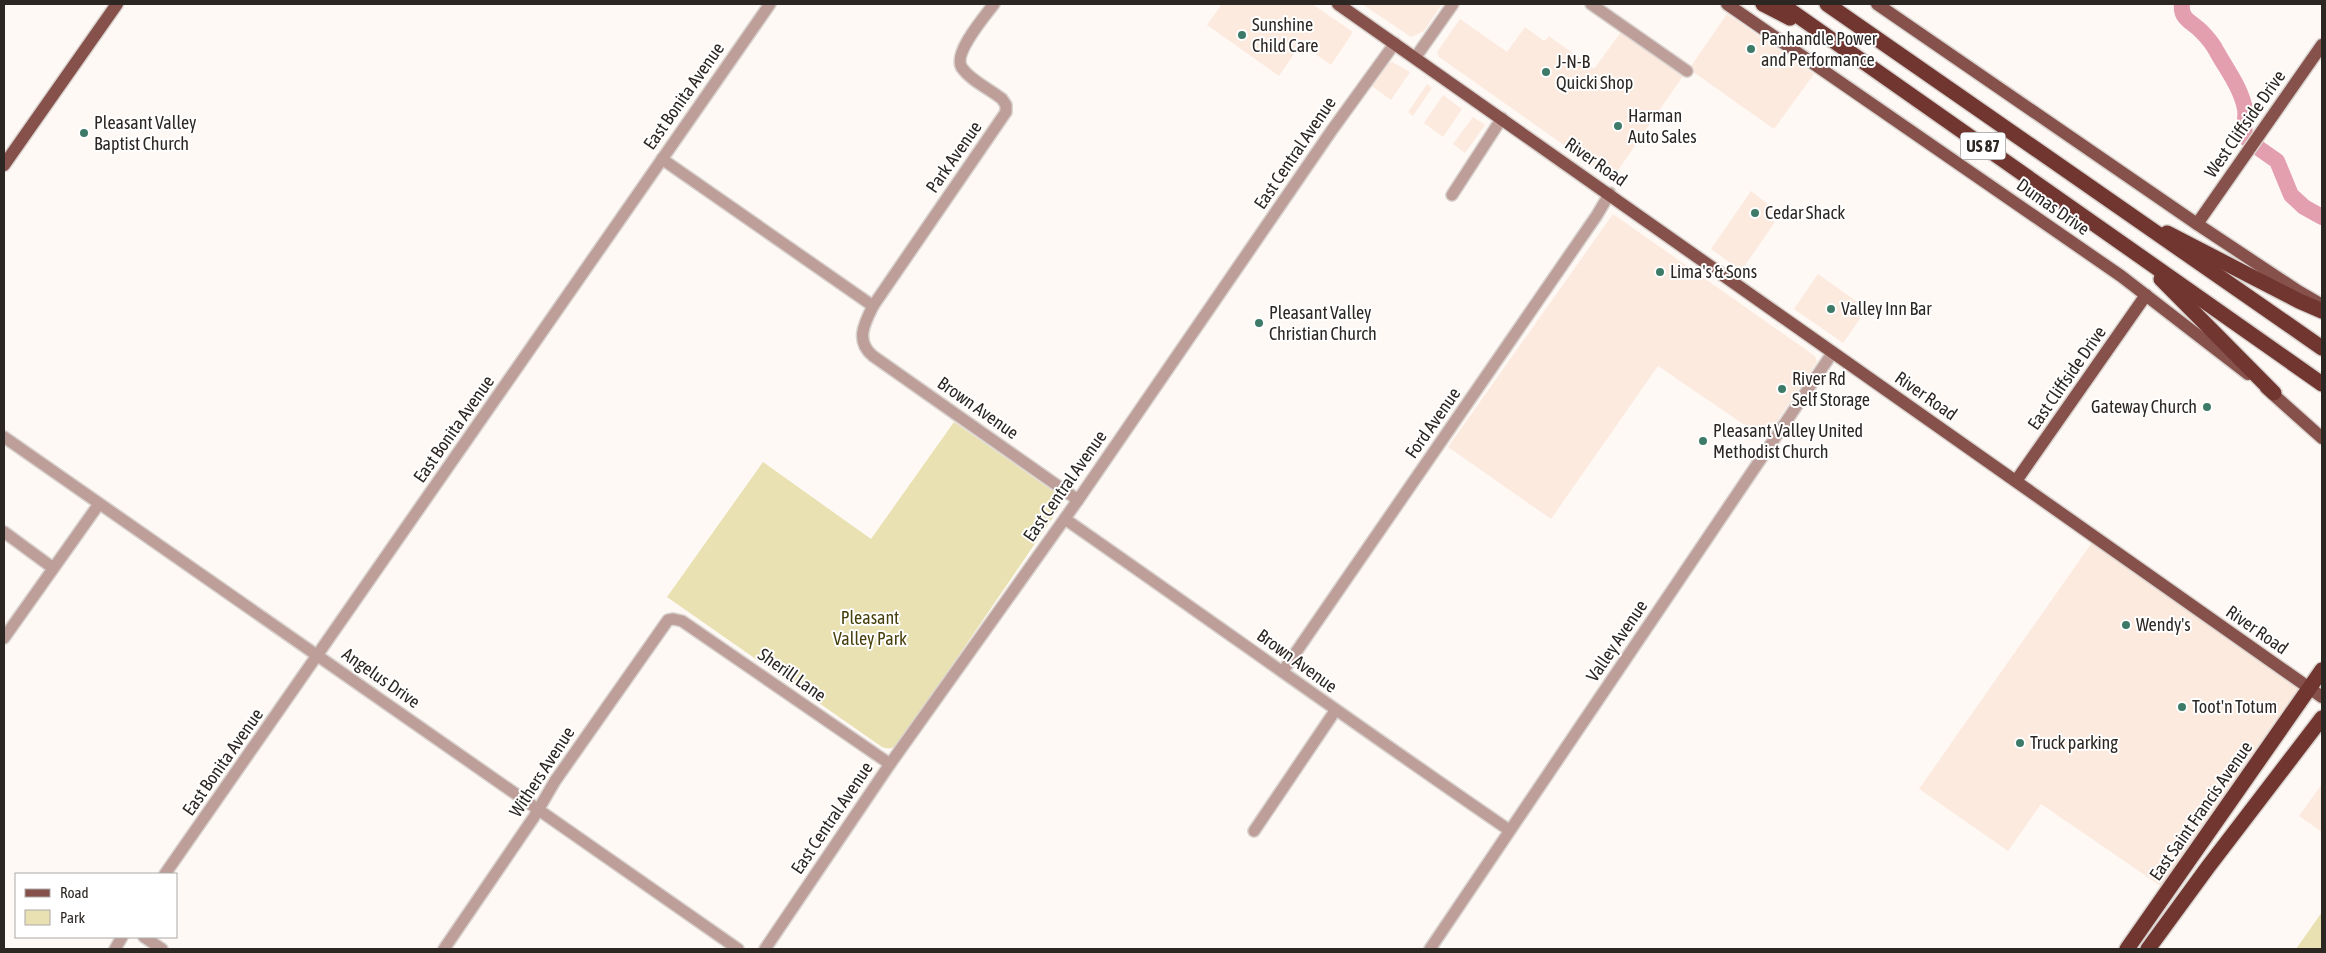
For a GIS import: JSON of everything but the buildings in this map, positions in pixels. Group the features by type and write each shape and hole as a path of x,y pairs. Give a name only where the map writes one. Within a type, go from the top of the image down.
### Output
{"highway":[{"path":"1763,4 1831,39"},
{"name":"US 87","path":"1781,4 2322,384"},
{"name":"US 87","path":"1827,4 2322,348"},
{"path":"1841,4 1916,66"},
{"path":"2128,214 2189,243 2299,302 2322,311"},
{"path":"2136,253 2274,393"},
{"name":"East Saint Francis Avenue","path":"2127,949 2316,693 2322,670"},
{"path":"2148,949 2322,718"}],"main road":[{"path":"4,165 117,4"},
{"name":"River Road","path":"1338,4 1610,193 2316,693"},
{"name":"Dumas Drive","path":"1727,4 2121,276 2274,393 2322,438"},
{"path":"1877,4 2197,224 2298,291 2322,304"},
{"name":"West Cliffside Drive","path":"2197,224 2322,45"},
{"name":"East Cliffside Drive","path":"2016,481 2146,295"}],"street":[{"name":"East Bonita Avenue","path":"166,873 770,4"},
{"name":"Park Avenue","path":"862,342 862,333 873,306 1006,112 1006,105 1002,99 963,70 959,61 962,51 994,4"},
{"path":"1415,58 1453,4"},
{"path":"1591,4 1687,70"},
{"name":"East Central Avenue","path":"764,949 890,764 1078,500 1332,130 1394,43"},
{"path":"1452,195 1502,118"},
{"path":"662,159 873,306"},
{"name":"Ford Avenue","path":"1283,672 1592,223 1610,193"},
{"name":"Brown Avenue","path":"862,342 873,356 1078,500"},
{"name":"Valley Avenue","path":"1430,949 1833,352"},
{"name":"Angelus Drive","path":"4,437 738,949"},
{"path":"4,638 99,504"},
{"name":"Brown Avenue","path":"1064,519 1283,672 1335,711 1509,830"},
{"path":"4,532 53,568"},
{"name":"Sherill Lane","path":"673,618 682,621 890,764"},
{"name":"Withers Avenue","path":"444,949 538,809 555,780 664,624 673,618"},
{"path":"1254,831 1335,711"},
{"path":"114,949 121,938"},
{"path":"146,938 162,949"}],"shaded area":[{"path":"1222,4 1312,4 1353,32 1331,65 1301,44 1279,76 1207,25"},
{"path":"1362,4 1442,4 1424,31 1411,37"},
{"path":"1727,14 1814,74 1774,129 1689,69"},
{"path":"1460,19 1507,52 1525,27 1544,41 1549,36 1594,69 1621,32 1683,76 1612,179 1439,57 1437,52"},
{"path":"1392,62 1410,72 1391,100 1372,86 1387,65"},
{"path":"1427,84 1432,88 1413,116 1408,112"},
{"path":"1443,95 1462,109 1443,137 1424,123"},
{"path":"1473,117 1485,125 1465,153 1453,144"},
{"path":"1751,191 1774,209 1768,217 1775,222 1741,271 1711,249"},
{"path":"1613,214 1815,356 1817,362 1765,439 1658,366 1551,519 1448,447"},
{"path":"1818,274 1867,309 1843,343 1794,309"},
{"path":"2093,541 2303,692 2165,889 2041,804 2008,851 1919,789"},
{"path":"2322,784 2322,832 2299,816"}],"green space":[{"name":"Pleasant Valley Park","path":"954,422 1063,498 1064,501 899,743 895,746 889,748 882,747 667,597 763,462 871,539"},
{"path":"2322,912 2322,949 2296,949"}],"waterway":[{"path":"2182,4 2183,13 2187,20 2212,43 2237,86 2245,109 2244,132 2247,139"},
{"path":"2257,147 2277,161 2291,195 2304,207 2322,217"}],"place":[{"name":"Sunshine Child Care","path":"1242,35"},
{"name":"Panhandle Power and Performance","path":"1751,49"},
{"name":"J-N-B Quicki Shop","path":"1546,72"},
{"name":"Harman Auto Sales","path":"1618,126"},
{"name":"Pleasant Valley Baptist Church","path":"84,133"},
{"name":"Cedar Shack","path":"1755,213"},
{"name":"Lima's & Sons","path":"1660,272"},
{"name":"Valley Inn Bar","path":"1831,309"},
{"name":"Pleasant Valley Christian Church","path":"1259,323"},
{"name":"River Rd Self Storage","path":"1782,389"},
{"name":"Gateway Church","path":"2207,407"},
{"name":"Pleasant Valley United Methodist Church","path":"1703,441"},
{"name":"Wendy's","path":"2126,625"},
{"name":"Toot'n Totum","path":"2182,707"},
{"name":"Truck parking","path":"2020,743"}]}
